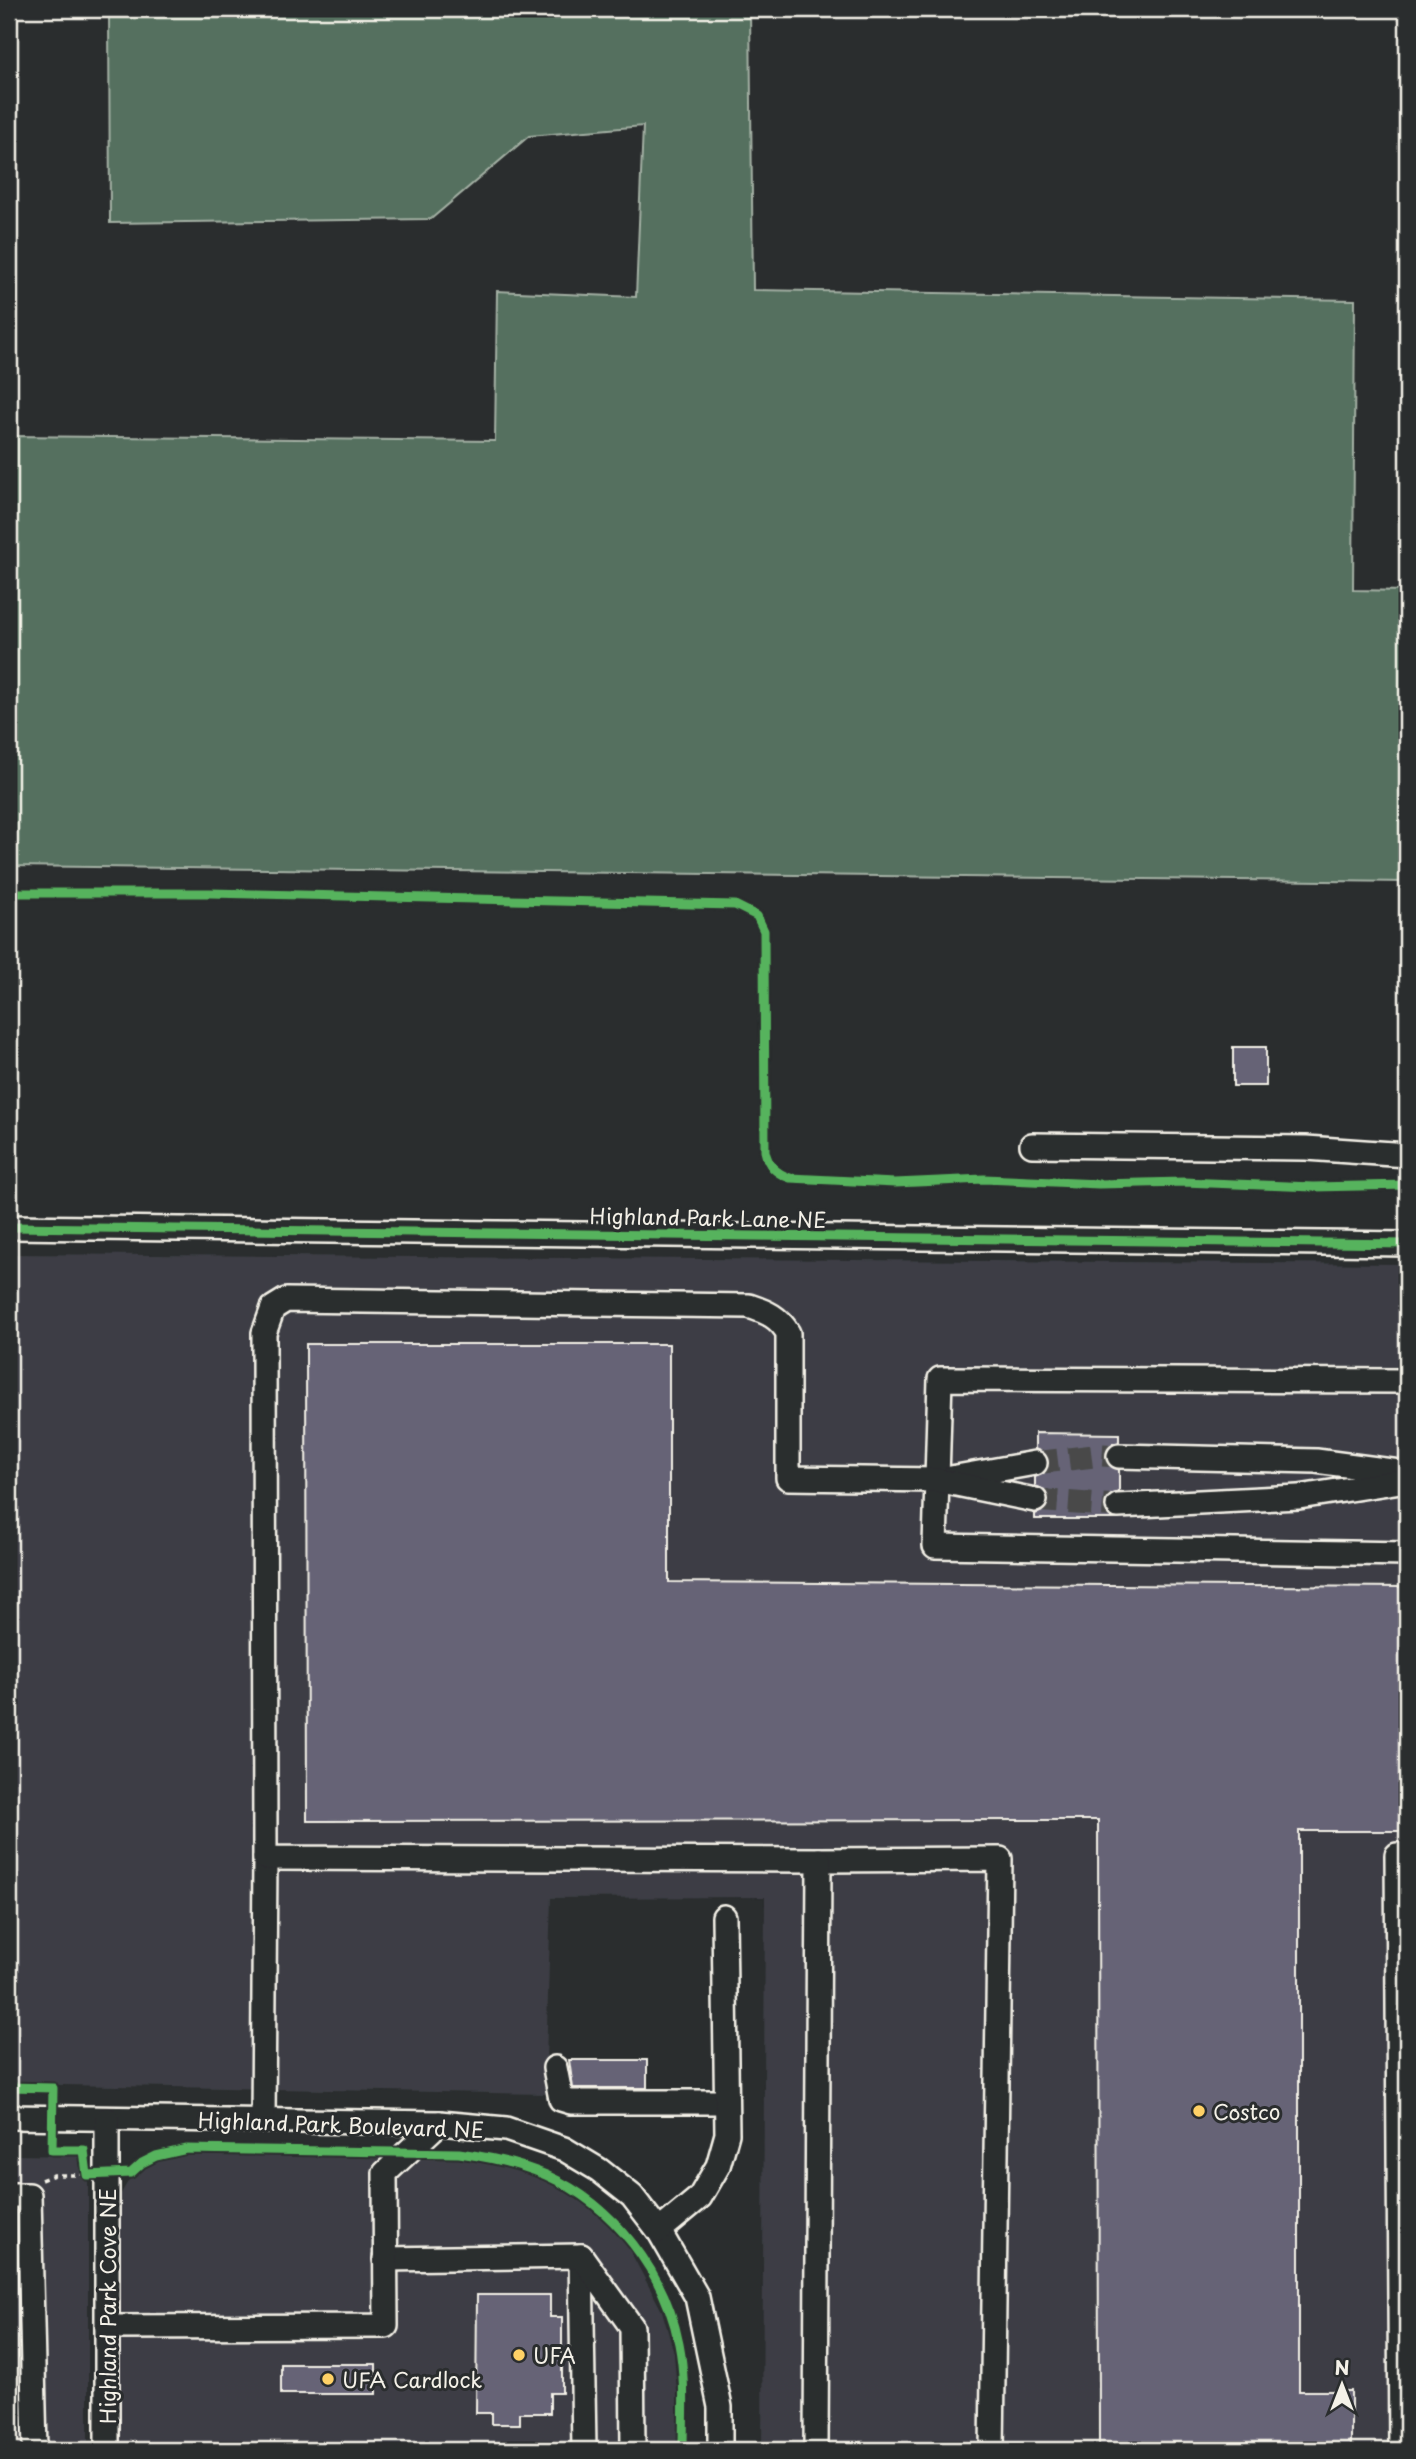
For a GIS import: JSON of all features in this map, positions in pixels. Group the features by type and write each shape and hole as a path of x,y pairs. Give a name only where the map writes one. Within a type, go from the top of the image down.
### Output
{"street":[{"path":"1032,1145 1306,1148 1407,1155"},
{"name":"Highland Park Lane NE","path":"9,1227 1407,1244"},
{"path":"263,2121 264,1332 274,1308 286,1300 749,1306 769,1312 782,1322 788,1334 788,1478 937,1480 1035,1463"},
{"path":"1407,1381 940,1379 935,1546 1407,1554"},
{"path":"1119,1455 1316,1461 1407,1474"},
{"path":"937,1480 1035,1500"},
{"path":"1118,1506 1299,1497 1407,1480"},
{"path":"1401,2450 1404,2174 1397,1855 1407,1855"},
{"path":"265,1858 1000,1858 992,2450"},
{"path":"816,2450 819,1860"},
{"path":"659,2231 701,2197 718,2166 727,2134 724,1917"},
{"path":"555,2068 561,2099 572,2102 726,2102"},
{"name":"Highland Park Boulevard NE","path":"9,2118 439,2123 506,2129 564,2149 599,2170 632,2196 659,2231 697,2297 720,2407 720,2450"},
{"name":"Highland Park Cove NE","path":"107,2119 94,2172 107,2327 107,2450"},
{"path":"107,2327 386,2326 385,2173 439,2123"},
{"path":"19,2195 20,2264 34,2450"},
{"path":"385,2259 581,2256"},
{"path":"581,2256 584,2450"},
{"path":"581,2256 632,2327 633,2450"}],"path":[{"path":"19,2195 43,2178 94,2172"}],"shaded area":[{"path":"9,1254 1407,1264 1407,2450 762,2450 765,1897 551,1898 545,2094 9,2084"},
{"name":"UFA","path":"187,2153 453,2157 523,2171 551,2183 581,2201 608,2223 629,2249 662,2311 674,2353 677,2450 120,2450 120,2195 135,2170 143,2164 156,2158"},
{"path":"9,2155 88,2156 88,2450 9,2450"}],"green space":[{"path":"109,9 750,9 753,290 1355,300 1353,590 1407,591 1407,882 9,866 9,436 495,441 497,291 636,297 643,126 529,136 431,219 110,223"}],"building":[{"path":"1233,1047 1266,1047 1266,1086 1233,1086"},
{"name":"Costco","path":"306,1344 669,1344 669,1582 1407,1587 1407,1831 1299,1831 1299,2391 1351,2391 1351,2450 1099,2450 1098,1820 307,1821"},
{"path":"1035,1433 1119,1434 1119,1442 1112,1444 1105,1455 1107,1463 1119,1470 1119,1492 1110,1495 1104,1506 1107,1514 1115,1519 1035,1519 1035,1514 1045,1510 1049,1502 1045,1490 1035,1486 1035,1477 1044,1473 1049,1461 1045,1454 1035,1449"},
{"path":"569,2060 647,2060 647,2088 573,2088"},
{"name":"UFA","path":"477,2295 550,2295 550,2317 562,2317 562,2393 550,2393 550,2413 520,2413 520,2424 492,2424 492,2413 476,2413"},
{"name":"UFA Cardlock","path":"281,2364 376,2364 376,2394 281,2394"}],"tunnel":[{"path":"1035,1463 1102,1455 1119,1456"},
{"path":"1035,1500 1118,1506"}],"cycle path":[{"path":"9,893 210,893 735,905 757,916 764,931 765,1151 773,1168 785,1176 895,1183 984,1179 1099,1184 1184,1182 1313,1187 1407,1185"},
{"path":"9,1227 1407,1244"},
{"path":"9,2087 53,2088 52,2150 84,2150 87,2175 131,2173 156,2156 187,2149 459,2153 525,2167 571,2188 594,2204 633,2244 662,2291 672,2317 683,2370 683,2450"}],"place":[{"name":"Costco","path":"1199,2111"},
{"name":"UFA","path":"519,2355"},
{"name":"UFA Cardlock","path":"328,2379"}]}
